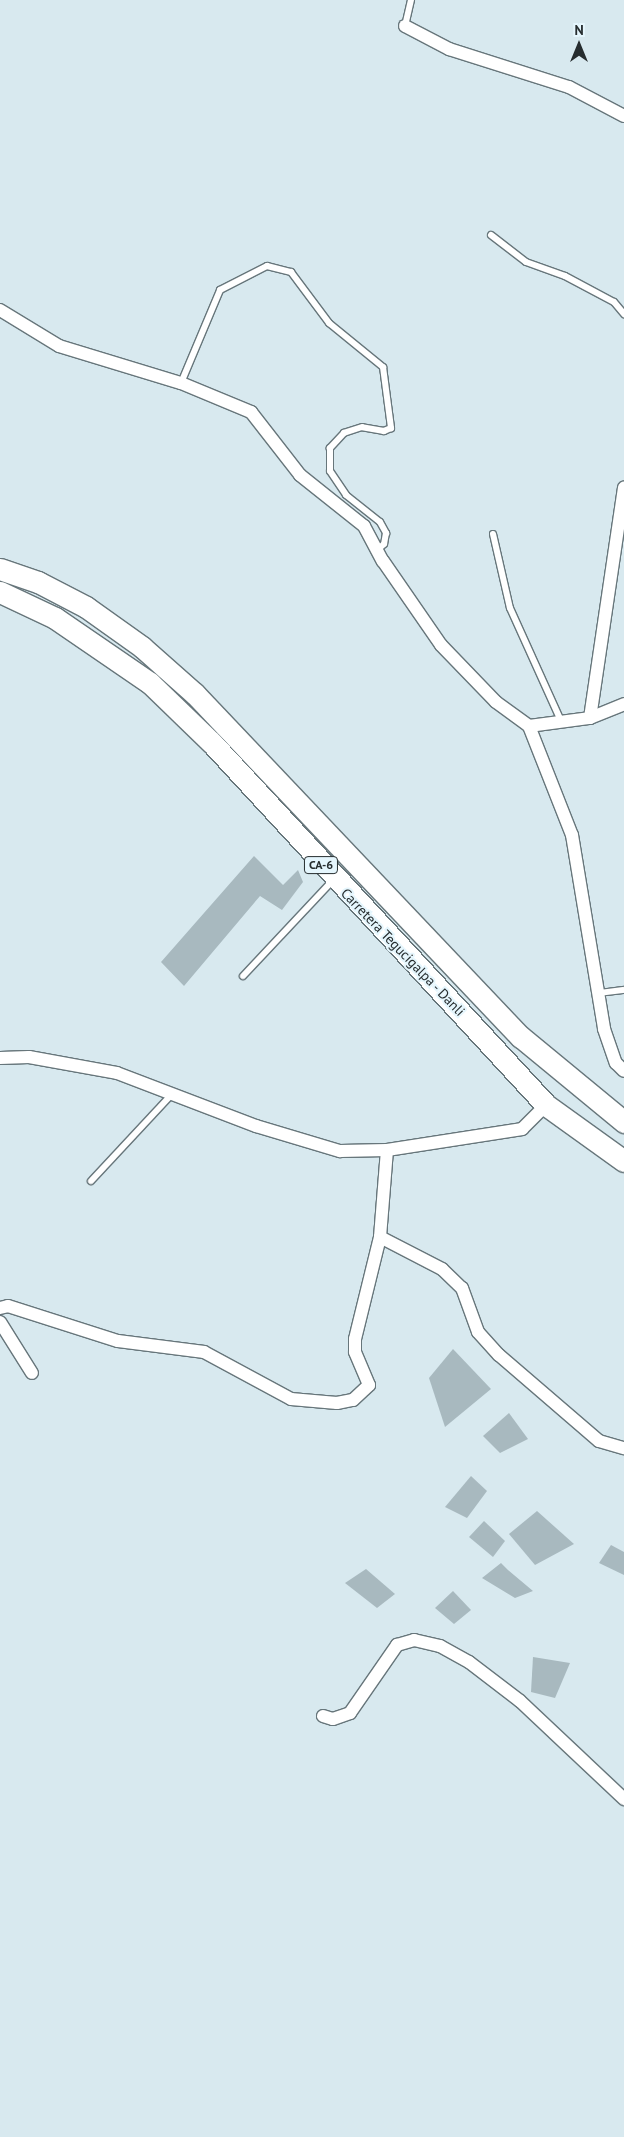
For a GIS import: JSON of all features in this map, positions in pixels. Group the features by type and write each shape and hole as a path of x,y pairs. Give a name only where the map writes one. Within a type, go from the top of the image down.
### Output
{"highway":[{"name":"Carretera Tegucigalpa - Danli","path":"0,569 38,582 86,607 142,646 228,728 521,1037 601,1106 624,1122"},
{"name":"Carretera Tegucigalpa - Danli","path":"0,592 55,618 150,682 212,743 333,879 546,1105 579,1131 624,1161"},
{"path":"546,1105 555,1107 566,1101 569,1078"},
{"path":"579,1131 577,1118 582,1107 601,1106"}],"street":[{"path":"405,26 449,49 569,87 624,116"},
{"path":"0,310 59,346 180,383 252,412 300,475 364,526 377,550 441,644 496,702 530,726 572,835 604,1029 616,1063 624,1071"},
{"path":"590,718 624,487"},
{"path":"530,726 590,718 624,704"},
{"path":"0,1058 29,1057 117,1073 174,1092 256,1126 340,1151 387,1150 522,1129 546,1105"},
{"path":"0,1308 8,1306 118,1341 204,1352 291,1399 337,1403 353,1400 369,1385 355,1352 355,1340 380,1237 387,1150"},
{"path":"380,1237 442,1269 456,1281 469,1303 478,1332 499,1355 599,1441 624,1448"},
{"path":"0,1322 32,1373"},
{"path":"323,1716 333,1719 350,1713 397,1645 414,1640 440,1646 469,1662 520,1701 624,1799"}],"lane":[{"path":"405,26 411,0"},
{"path":"491,235 526,262 564,276 614,302 624,314"},
{"path":"180,383 220,290 267,266 291,272 329,323 383,367 391,428 384,431 362,427 344,433 330,448 330,471 346,495 380,522 386,534 384,544 377,550"},
{"path":"493,534 510,608 562,723"},
{"path":"243,976 333,879"},
{"path":"599,993 624,990"},
{"path":"91,1181 174,1092"}],"building":[{"path":"254,856 283,885 298,870 303,882 282,910 260,896 184,986 161,962"},
{"path":"453,1349 491,1389 445,1427 429,1378"},
{"path":"509,1413 528,1439 500,1453 483,1436"},
{"path":"471,1476 487,1491 467,1518 445,1507"},
{"path":"537,1511 574,1544 535,1565 509,1534"},
{"path":"484,1521 505,1541 493,1557 469,1537"},
{"path":"611,1545 624,1552 624,1575 599,1563"},
{"path":"501,1563 533,1591 515,1598 482,1578"},
{"path":"366,1569 395,1594 377,1608 345,1583"},
{"path":"453,1591 471,1610 454,1624 435,1608"},
{"path":"533,1657 570,1663 555,1698 531,1692"}]}
